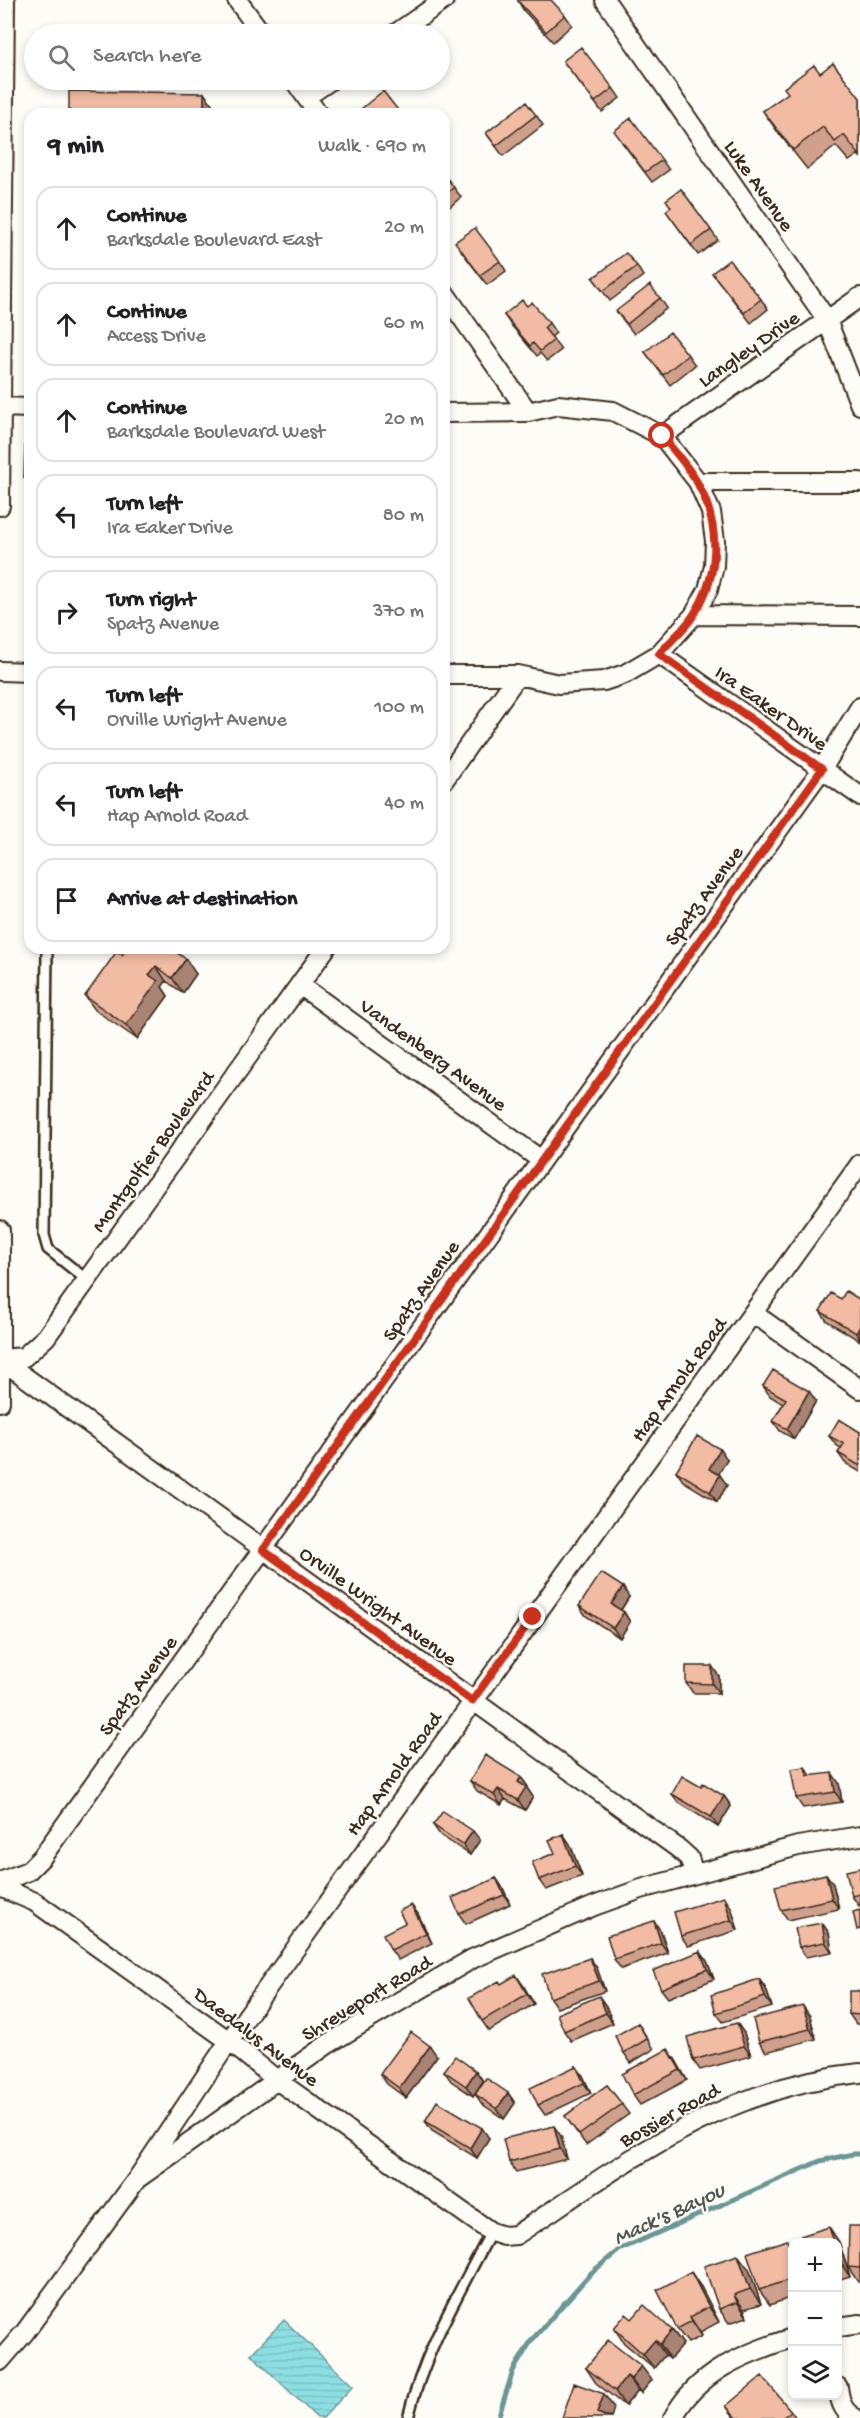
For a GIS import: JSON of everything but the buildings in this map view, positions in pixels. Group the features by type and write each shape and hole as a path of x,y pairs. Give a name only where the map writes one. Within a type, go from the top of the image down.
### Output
{"street":[{"path":"0,506 5,0"},
{"path":"237,0 255,24"},
{"path":"409,24 444,0"},
{"name":"Luke Avenue","path":"605,0 826,320 860,405"},
{"path":"301,90 314,108"},
{"path":"306,97 316,90"},
{"name":"Langley Drive","path":"662,436 860,297"},
{"path":"450,301 528,412"},
{"path":"450,413 528,412 558,405 613,411 662,436 698,482 711,512 715,541 714,566 708,590 691,619 659,654 625,674 604,681 559,684 518,675 450,675"},
{"path":"0,407 24,408"},
{"path":"698,482 860,482"},
{"path":"691,619 860,616"},
{"name":"Ira Eaker Drive","path":"659,654 860,796"},
{"path":"0,671 24,672"},
{"path":"450,771 518,675"},
{"name":"Spatz Avenue","path":"0,1882 28,1871 42,1857 822,769 860,707"},
{"name":"Montgolfier Boulevard","path":"0,1359 24,1357 46,1337 322,954"},
{"name":"Vandenberg Avenue","path":"300,985 541,1160"},
{"name":"Hap Arnold Road","path":"137,2180 229,2041 860,1164"},
{"path":"0,1230 0,1402"},
{"path":"753,1312 860,1389"},
{"name":"Orville Wright Avenue","path":"0,1359 679,1849 688,1858 694,1874"},
{"name":"Shreveport Road","path":"0,2361 25,2332 137,2180 328,2044 472,1959 594,1906 694,1874 798,1846 860,1836"},
{"name":"Daedalus Avenue","path":"0,1887 35,1902 229,2041 278,2081 491,2232 504,2236 516,2235"},
{"name":"Bossier Road","path":"516,2235 660,2140 698,2121 758,2095 811,2079 860,2073"},
{"path":"842,2326 860,2324"},
{"path":"672,2418 691,2392 731,2361 788,2340"},
{"path":"840,2400 848,2414 855,2418"}],"lane":[{"path":"47,954 44,1235 48,1250 87,1280"},
{"path":"408,2418 415,2388 434,2339 491,2232"}],"water":[{"path":"284,2320 353,2386 323,2418 317,2418 251,2354"}],"waterway":[{"name":"Mack's Bayou","path":"498,2418 513,2371 531,2341 590,2274 619,2250 820,2161 860,2154"}],"route":[{"path":"533,1617 472,1701 263,1550 822,769 659,654 688,623 708,590 714,566 715,541 711,512 698,482 662,436"}]}
